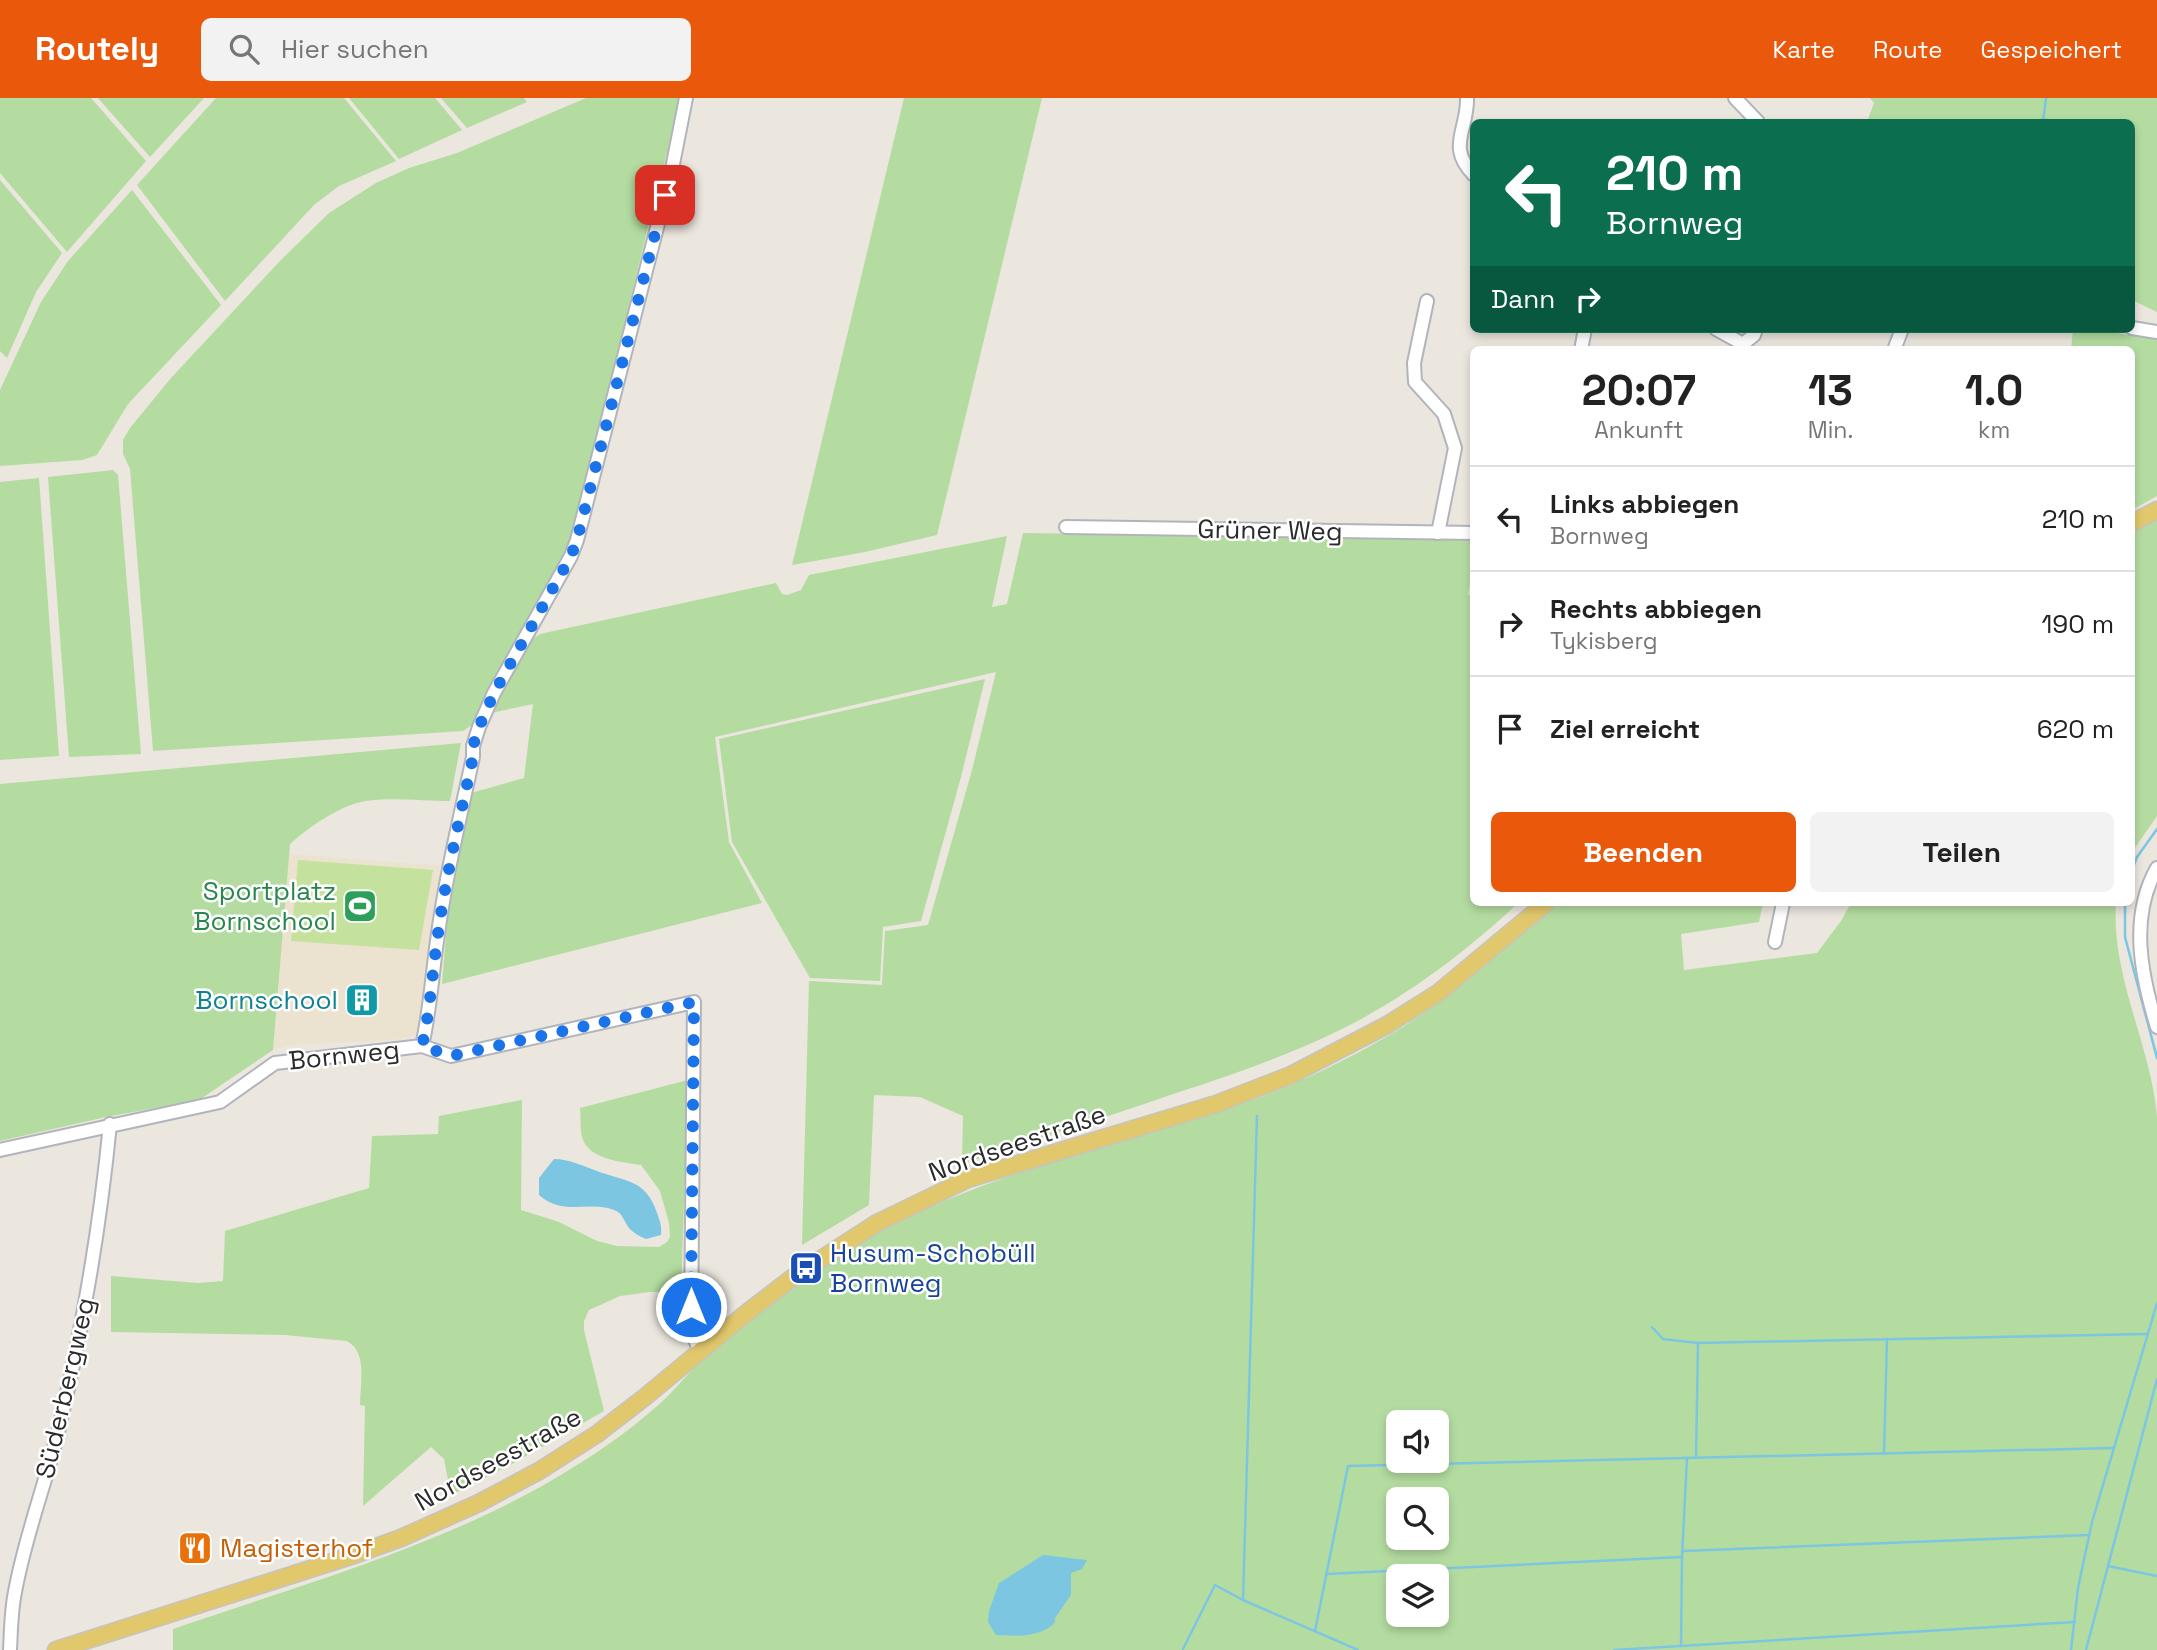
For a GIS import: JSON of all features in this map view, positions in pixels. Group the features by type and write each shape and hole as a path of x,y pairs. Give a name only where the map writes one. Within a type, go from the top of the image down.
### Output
{"main road":[{"path":"2135,521 2157,510"},
{"name":"Nordseestraße","path":"56,1650 351,1556 446,1519 569,1452 626,1413 744,1314 806,1268 877,1223 968,1180 1216,1104 1333,1054 1438,993 1542,906"}],"street":[{"path":"422,1046 430,1014 445,892 473,746 494,693 571,556 577,540 672,169 686,98"},
{"path":"1467,98 1459,143 1460,155 1470,171"},
{"path":"1734,98 1755,119"},
{"path":"1427,300 1414,363 1415,382 1444,414 1455,448 1438,533"},
{"path":"2135,328 2157,332"},
{"path":"1723,333 1743,344 1755,333"},
{"name":"Grüner Weg","path":"1066,527 1470,533"},
{"path":"2157,868 2141,905 2139,932 2142,961 2157,1027"},
{"path":"1775,942 1782,906"},
{"name":"Bornweg","path":"0,1150 220,1102 275,1063 422,1046 451,1056 694,1002 691,1329 700,1352"},
{"name":"Süderbergweg","path":"10,1650 14,1594 79,1341 103,1198 110,1124"}],"shaded area":[{"path":"289,854 441,866 426,1009 422,1028 417,1036 392,1040 290,1045 273,1050"}],"green space":[{"path":"0,98 91,98 146,161 67,252 0,173"},
{"path":"98,98 204,98 150,157"},
{"path":"216,98 344,98 396,161 339,186 314,205 225,301 137,185"},
{"path":"349,98 435,98 462,130 399,159"},
{"path":"441,98 524,98 527,102 467,128"},
{"path":"586,98 682,98 655,198 574,534 566,555 537,601 485,697 475,723 463,731 153,751 130,469 123,454 123,440 130,428 171,378 279,262 329,213 376,183 409,168 457,153"},
{"path":"904,98 1042,98 937,535 792,565"},
{"path":"1870,98 2157,98 2157,312 2135,301 2135,119 1868,119 1874,103"},
{"path":"0,180 62,253 36,292 7,358 0,351"},
{"path":"132,190 221,305 128,404 97,455 82,460 0,466 0,390 41,302 68,261"},
{"path":"2073,333 2117,333 2157,339 2157,496 2135,508 2135,346 2071,346"},
{"path":"113,470 118,475 141,754 69,757 48,477"},
{"path":"39,478 59,756 0,760 0,482"},
{"path":"2157,520 2157,816 2135,848 2135,531"},
{"path":"1023,533 1470,539 1470,906 1515,906 1478,939 1412,988 1342,1029 1282,1056 962,1164 963,1116 920,1097 874,1095 869,1205 802,1245 809,981 882,985 885,931 928,925 972,770 996,672 715,737 729,842 762,903 442,984 448,910 471,793 524,778 533,704 491,713 531,640 540,634 776,583 782,594 787,595 801,590 809,575 1007,536 992,607 1007,604"},
{"path":"985,679 921,921 883,927 880,981 810,978 732,842 719,739"},
{"path":"461,743 450,801 385,799 356,803 325,818 290,844 273,1050 199,1100 106,1117 0,1141 0,784"},
{"name":"Sportplatz Bornschool","path":"298,860 433,870 419,950 291,941"},
{"path":"1552,906 1762,906 1759,922 1681,934 1684,970 1817,953 1849,906 2116,906 2119,958 2147,1064 2157,1117 2157,1650 173,1650 173,1629 328,1577 432,1538 531,1492 577,1465 645,1416 693,1369 760,1311 834,1258 885,1229 948,1200 1013,1175 1202,1117 1295,1083 1393,1033 1447,996"},
{"path":"688,1080 681,1292 620,1296 589,1310 584,1321 584,1330 604,1411 512,1464 451,1495 444,1459 431,1447 363,1506 365,1406 360,1405 358,1353 347,1341 285,1335 111,1332 111,1276 198,1283 223,1281 225,1231 369,1188 372,1136 438,1134 439,1116 522,1100 521,1210 559,1222 597,1241 617,1246 659,1247 670,1237 660,1191 641,1165 616,1161 591,1151 582,1137 580,1108"}],"water":[{"path":"554,1159 576,1163 634,1183 652,1202 660,1221 661,1235 646,1239 640,1236 629,1228 620,1214 605,1207 567,1207 548,1202 539,1195 539,1178"},
{"path":"1043,1555 1087,1560 1082,1569 1071,1573 1071,1595 1055,1622 1043,1631 1027,1635 996,1635 988,1622 999,1583"}],"waterway":[{"path":"2043,119 2046,98"},
{"path":"2135,862 2157,829"},
{"path":"2125,906 2125,937 2157,1058"},
{"path":"1243,1600 1257,1116"},
{"path":"2071,1650 2078,1588 2092,1522 2157,1303"},
{"path":"1652,1327 1663,1339 1698,1343 2148,1334"},
{"path":"1884,1453 1887,1339"},
{"path":"1696,1458 1698,1343"},
{"path":"2086,1650 2157,1379"},
{"path":"1315,1631 1348,1466 2113,1448"},
{"path":"1681,1646 1687,1458"},
{"path":"1683,1551 2089,1535"},
{"path":"1326,1574 1682,1557"},
{"path":"2108,1566 2157,1576"},
{"path":"1183,1649 1215,1585 1358,1650"},
{"path":"1614,1650 2075,1622"}],"place":[{"name":"Sportplatz Bornschool","path":"360,906"},
{"name":"Bornschool","path":"362,1000"},
{"name":"Husum-Schobüll Bornweg","path":"806,1268"},
{"name":"Magisterhof","path":"195,1548"}],"route":[{"path":"665,195 577,540 571,556 494,693 473,746 473,757 449,868 437,942 430,1014 422,1046 451,1056 694,1002 691,1307"}]}
